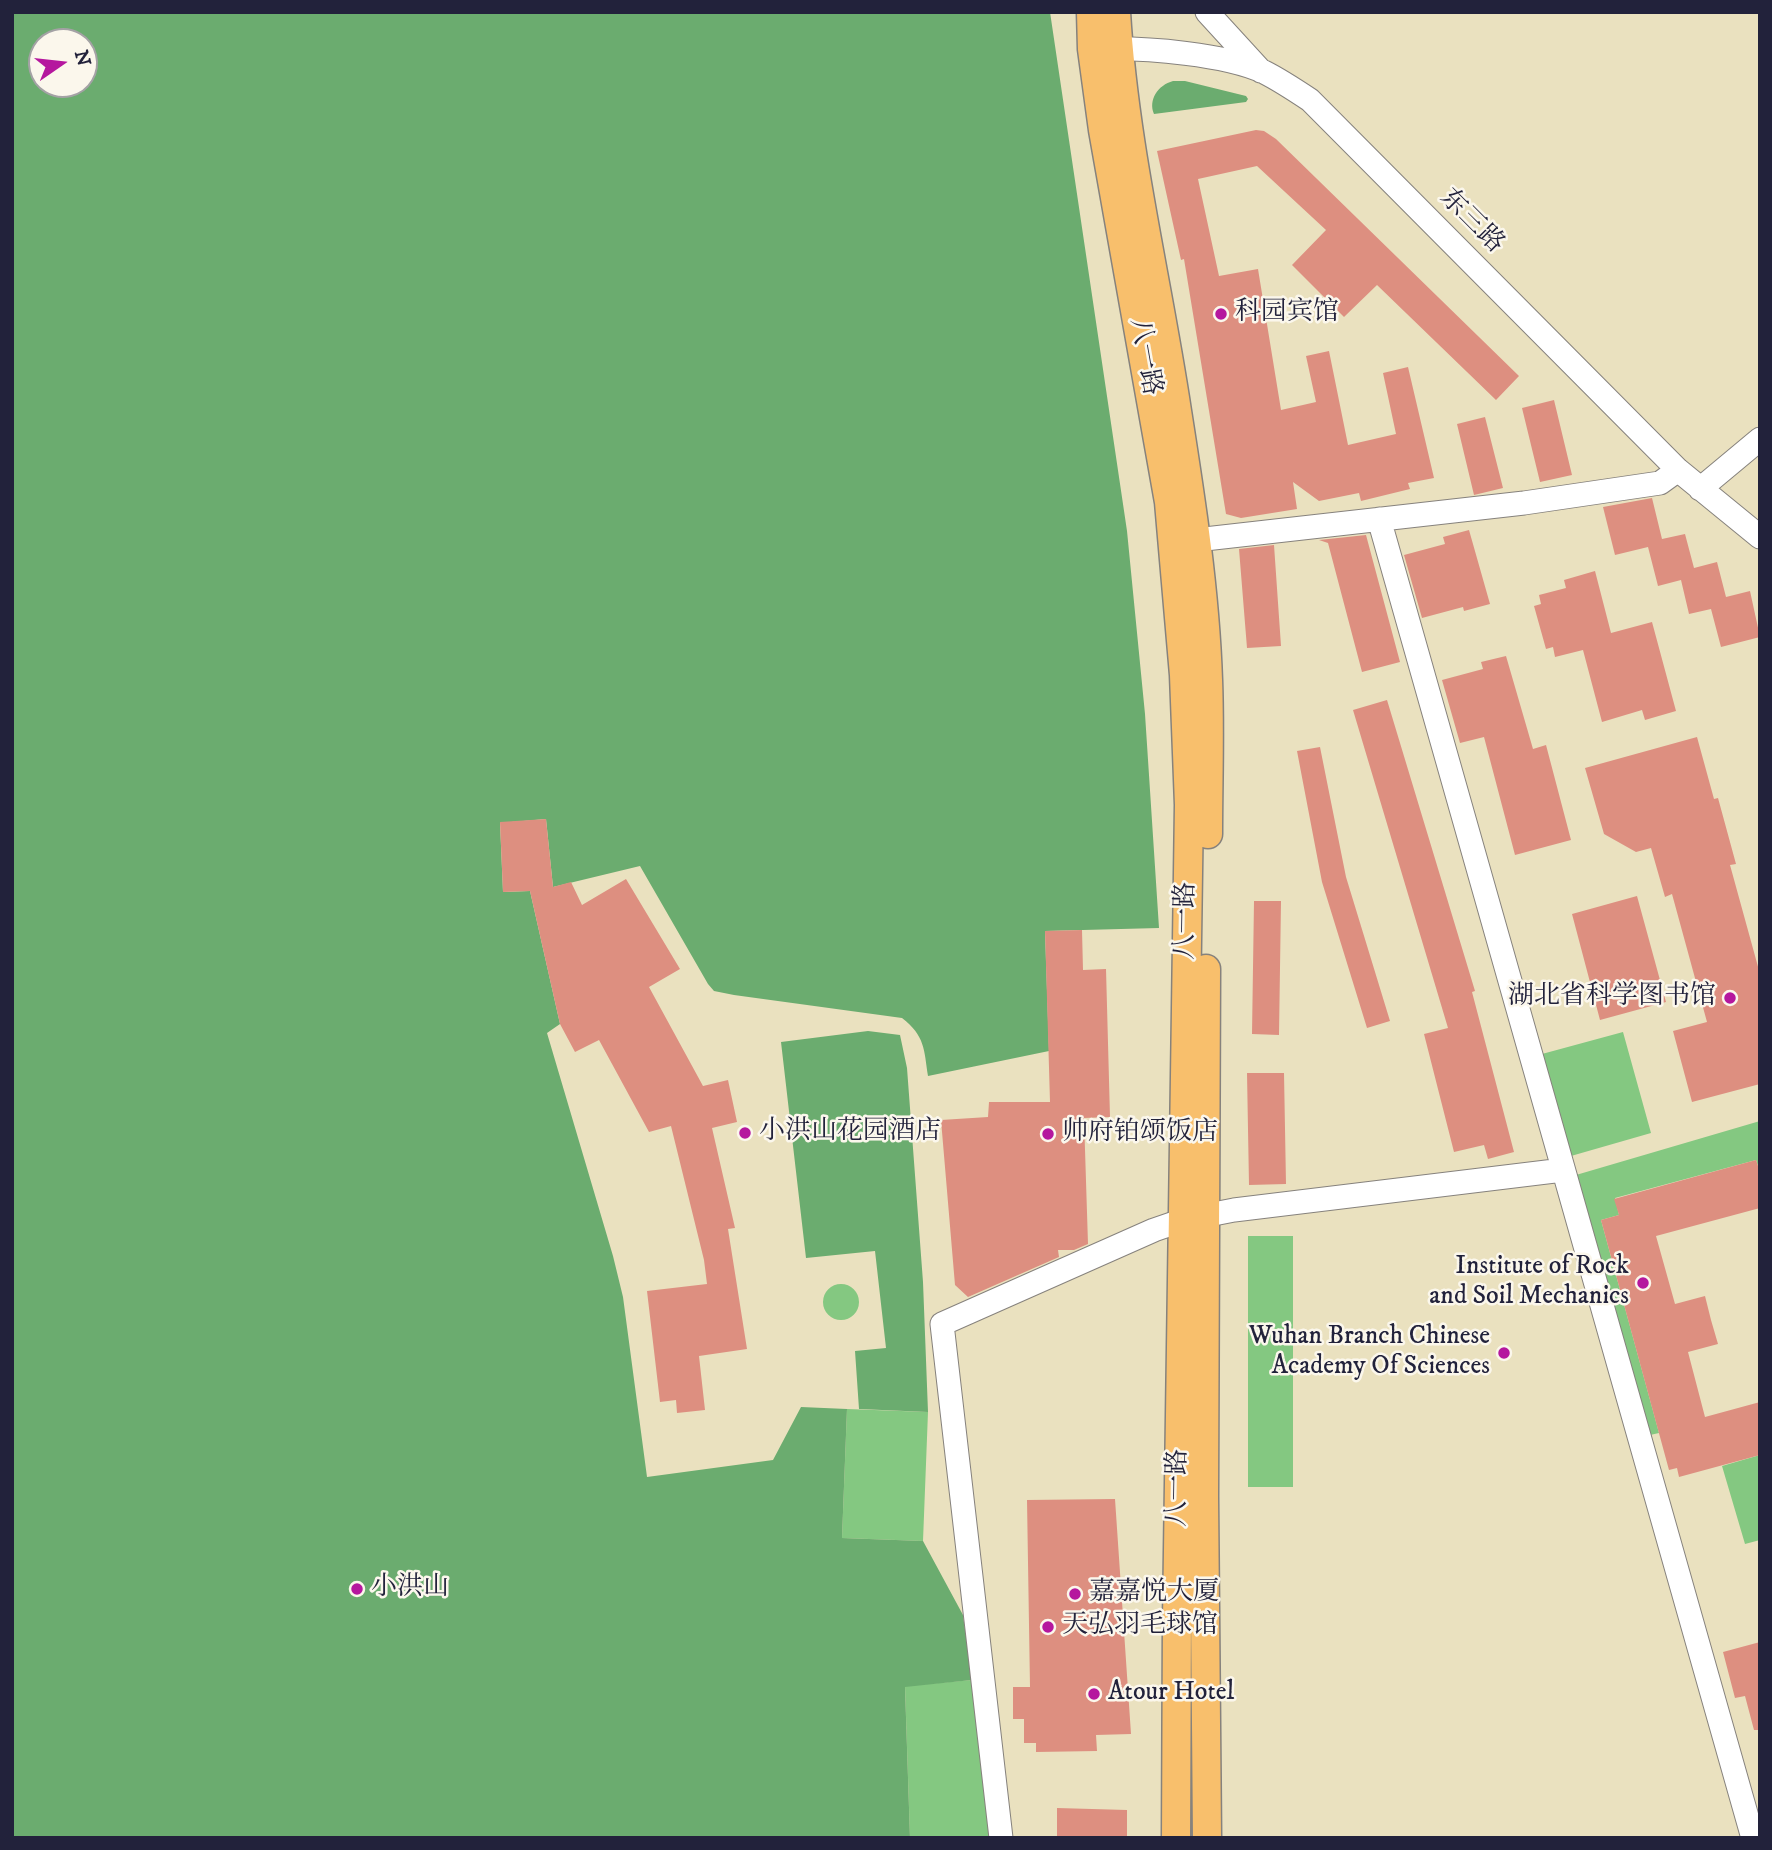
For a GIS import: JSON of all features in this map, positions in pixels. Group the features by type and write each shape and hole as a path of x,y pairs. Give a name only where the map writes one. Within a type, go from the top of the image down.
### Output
{"main road":[{"name":"八一路","path":"1091,12 1105,49 1138,190 1177,409 1196,540 1208,679 1209,737 1194,1217 1177,1618 1176,1838"},
{"path":"1105,49 1116,12"},
{"name":"八一路","path":"1105,49 1103,130 1163,460 1174,542 1180,617 1189,805 1194,1217 1207,1838"}],"street":[{"path":"1208,12 1261,71"},
{"name":"东三路","path":"1105,49 1213,58 1261,71 1310,100 1678,470 1760,537"},
{"path":"1700,489 1760,439"},
{"path":"1196,540 1524,503 1660,483 1678,470"},
{"path":"1379,519 1753,1838"},
{"path":"1001,1838 942,1324 1154,1230 1194,1217 1563,1170"}],"green space":[{"path":"12,12 1050,12 1127,531 1145,714 1159,928 1045,931 1049,1051 928,1076 919,1037 902,1018 714,991 640,866 553,887 546,819 500,823 503,892 530,891 560,1024 547,1033 623,1297 647,1477 773,1460 801,1407 847,1409 842,1538 923,1541 963,1615 972,1680 905,1687 910,1838 12,1838"},
{"path":"1173,81 1185,81 1246,96 1248,99 1246,102 1154,114 1153,98 1163,86"},
{"path":"868,1031 900,1035 907,1068 923,1282 928,1412 859,1409 855,1351 886,1348 875,1251 806,1258 781,1042"},
{"path":"1623,1032 1651,1133 1571,1156 1542,1054"},
{"path":"1760,1121 1760,1172 1756,1160 1615,1198 1619,1215 1601,1220 1659,1433 1650,1435 1576,1175"},
{"path":"1248,1236 1293,1236 1293,1487 1248,1487"},
{"path":"841,1284 854,1289 859,1302 854,1315 841,1320 828,1315 823,1302 828,1289"},
{"path":"847,1409 928,1412 923,1541 842,1538"},
{"path":"1760,1455 1760,1540 1745,1544 1722,1466"},
{"path":"972,1680 993,1838 910,1838 905,1686"}],"building":[{"path":"1256,130 1264,131 1276,139 1519,376 1496,400 1377,285 1344,317 1292,265 1326,230 1257,166 1198,179 1219,276 1258,269 1281,410 1316,402 1306,356 1329,351 1348,445 1396,434 1383,373 1408,367 1434,478 1408,483 1410,489 1361,501 1359,493 1319,501 1293,482 1297,509 1241,518 1226,514 1184,259 1181,260 1157,151"},
{"path":"1554,400 1572,475 1540,482 1522,408"},
{"path":"1485,417 1503,488 1474,495 1457,424"},
{"path":"1652,498 1662,539 1685,534 1694,568 1717,562 1726,597 1750,591 1760,637 1721,647 1711,609 1689,614 1681,580 1658,586 1648,547 1615,555 1603,507"},
{"path":"1469,530 1490,604 1464,611 1463,607 1422,618 1404,555 1445,544 1443,537"},
{"path":"1366,535 1400,662 1362,672 1328,543 1319,540"},
{"path":"1274,545 1281,646 1247,648 1239,549"},
{"path":"1595,571 1611,633 1652,622 1676,711 1645,720 1642,710 1602,722 1583,650 1555,657 1553,647 1546,649 1534,606 1541,604 1539,595 1566,588 1564,580"},
{"path":"1506,656 1533,749 1546,745 1571,840 1515,855 1484,737 1460,743 1442,680 1483,669 1481,662"},
{"path":"1387,700 1475,991 1472,992 1514,1152 1488,1159 1484,1145 1454,1152 1424,1034 1448,1028 1353,710"},
{"path":"1697,737 1714,799 1718,798 1736,864 1730,865 1760,974 1760,1084 1692,1102 1673,1031 1707,1022 1672,894 1665,897 1651,848 1636,852 1604,834 1585,768"},
{"path":"1320,747 1346,877 1390,1021 1367,1028 1322,882 1297,751"},
{"path":"546,819 553,887 571,882 582,905 626,879 680,969 649,987 703,1086 728,1080 737,1122 712,1128 735,1228 728,1229 747,1349 699,1356 705,1410 677,1413 676,1400 660,1402 647,1291 707,1284 704,1260 671,1126 649,1132 599,1040 575,1052 560,1024 530,891 503,892 500,822"},
{"path":"1637,896 1666,1002 1600,1020 1572,914"},
{"path":"1254,901 1281,901 1279,1035 1252,1034"},
{"path":"1082,930 1083,970 1106,969 1110,1117 1084,1118 1088,1244 1074,1250 1058,1250 1059,1257 968,1297 955,1285 941,1120 988,1117 989,1102 1050,1102 1045,931"},
{"path":"1247,1073 1284,1073 1286,1184 1249,1185"},
{"path":"1756,1160 1760,1172 1760,1208 1656,1236 1675,1304 1705,1296 1718,1344 1688,1352 1705,1417 1760,1402 1760,1455 1679,1477 1677,1468 1669,1470 1601,1220 1619,1215 1614,1199"},
{"name":"嘉嘉悦大厦","path":"1115,1499 1131,1734 1096,1735 1097,1751 1036,1752 1036,1743 1024,1743 1024,1719 1013,1719 1013,1687 1030,1687 1027,1500"},
{"path":"1760,1642 1760,1730 1754,1730 1745,1696 1735,1698 1723,1652"},
{"path":"1057,1808 1127,1810 1127,1838 1057,1838"}],"place":[{"name":"科园宾馆","path":"1221,314"},
{"name":"湖北省科学图书馆","path":"1730,998"},
{"name":"小洪山花园酒店","path":"745,1133"},
{"name":"帅府铂颂饭店","path":"1048,1134"},
{"name":"Institute of Rock and Soil Mechanics","path":"1643,1283"},
{"name":"Wuhan Branch Chinese Academy Of Sciences","path":"1504,1353"},
{"name":"小洪山","path":"357,1589"},
{"name":"嘉嘉悦大厦","path":"1075,1594"},
{"name":"天弘羽毛球馆","path":"1048,1627"},
{"name":"Atour Hotel","path":"1094,1694"}]}
